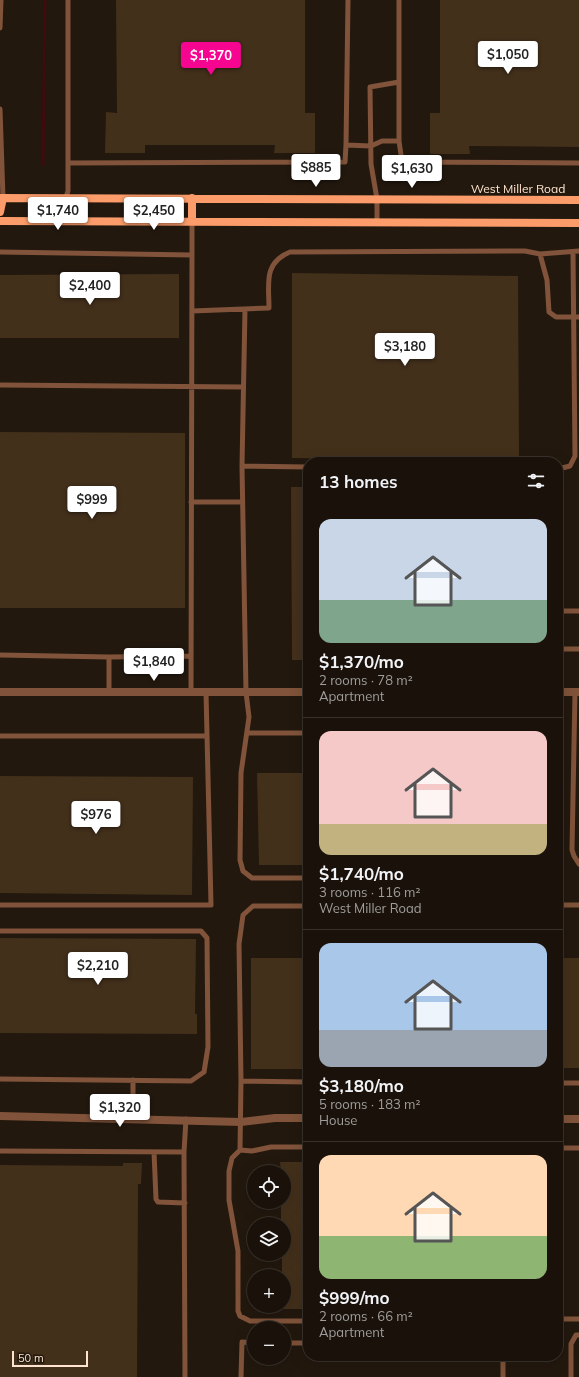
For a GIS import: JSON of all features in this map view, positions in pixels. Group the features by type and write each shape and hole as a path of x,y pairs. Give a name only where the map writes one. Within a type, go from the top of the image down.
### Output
{"main road":[{"name":"West Miller Road","path":"1,198 66,197 579,200"},
{"path":"0,212 1,198"},
{"path":"192,198 192,221"},
{"path":"0,221 579,223"}],"street":[{"path":"0,692 303,692"},
{"path":"563,692 577,692"},
{"path":"0,1116 133,1118 241,1122 275,1118 303,1118"},
{"path":"563,1119 579,1119"}],"lane":[{"path":"0,28 1,0"},
{"path":"66,197 68,191 68,0"},
{"path":"68,163 345,162 348,0"},
{"path":"399,0 399,141 402,162 579,163"},
{"path":"377,222 377,199 371,164 370,146 370,87 399,82"},
{"path":"0,109 1,198"},
{"path":"346,144 370,146 382,141 399,141"},
{"path":"191,692 192,221"},
{"path":"192,311 269,308 269,269 279,256 290,252 525,252 540,254 579,251"},
{"path":"0,252 192,255"},
{"path":"563,468 570,466 575,456 577,388 573,252"},
{"path":"540,254 547,280 549,312 556,317 576,317"},
{"path":"245,309 242,502 246,692 249,717 248,733 242,754 240,860 243,870 252,878 303,878"},
{"path":"0,385 244,387"},
{"path":"242,466 303,467"},
{"path":"192,502 242,502"},
{"path":"563,611 579,611"},
{"path":"563,649 579,649"},
{"path":"0,655 109,657 191,656"},
{"path":"109,657 109,692"},
{"path":"0,905 211,905 206,692"},
{"path":"577,692 577,756 573,773 572,850 579,864"},
{"path":"248,733 303,733"},
{"path":"0,736 207,736"},
{"path":"563,905 579,905"},
{"path":"303,906 253,906 243,915 239,944 241,1081 240,1150 232,1158 229,1171 229,1200 238,1251 238,1311 240,1316 250,1320 303,1320"},
{"path":"0,930 202,931 208,938 208,1046 204,1072 192,1081 0,1079"},
{"path":"133,1080 133,1118"},
{"path":"241,1081 303,1082"},
{"path":"563,1083 579,1083"},
{"path":"185,1377 186,1203 184,1152 186,1120"},
{"path":"240,1150 252,1152 271,1147 303,1147"},
{"path":"563,1148 579,1148"},
{"path":"0,1151 184,1152"},
{"path":"154,1152 156,1199 158,1202 186,1203"},
{"path":"563,1319 579,1320"},
{"path":"571,1377 571,1344 576,1335 579,1334"},
{"path":"241,1377 242,1342 247,1342"},
{"path":"291,1343 303,1343"},
{"path":"503,1361 503,1377"}],"building":[{"path":"116,0 305,0 305,113 315,113 315,153 274,153 275,145 145,145 145,153 105,153 106,112 117,113"},
{"path":"440,0 579,0 579,147 469,146 470,154 430,154 430,113 440,113"},
{"path":"292,273 518,276 519,457 292,458"},
{"path":"179,274 179,338 0,338 0,275"},
{"path":"0,432 185,433 185,608 0,608"},
{"path":"291,487 303,487 303,660 292,660"},
{"path":"257,773 303,773 303,865 259,865"},
{"path":"0,776 193,777 192,895 0,893"},
{"path":"0,938 196,939 195,1014 197,1014 197,1034 0,1033"},
{"path":"251,958 303,958 303,1069 251,1069"},
{"path":"563,958 579,958 579,1068 563,1068"},
{"path":"280,1162 303,1162 303,1309 291,1309 291,1269 282,1269 282,1261 291,1261 291,1217 281,1217 281,1209 291,1209 291,1165 280,1165"},
{"path":"123,1163 142,1163 141,1184 138,1184 137,1377 0,1377 0,1165 123,1166"}],"waterway":[{"path":"43,164 45,0"}]}
